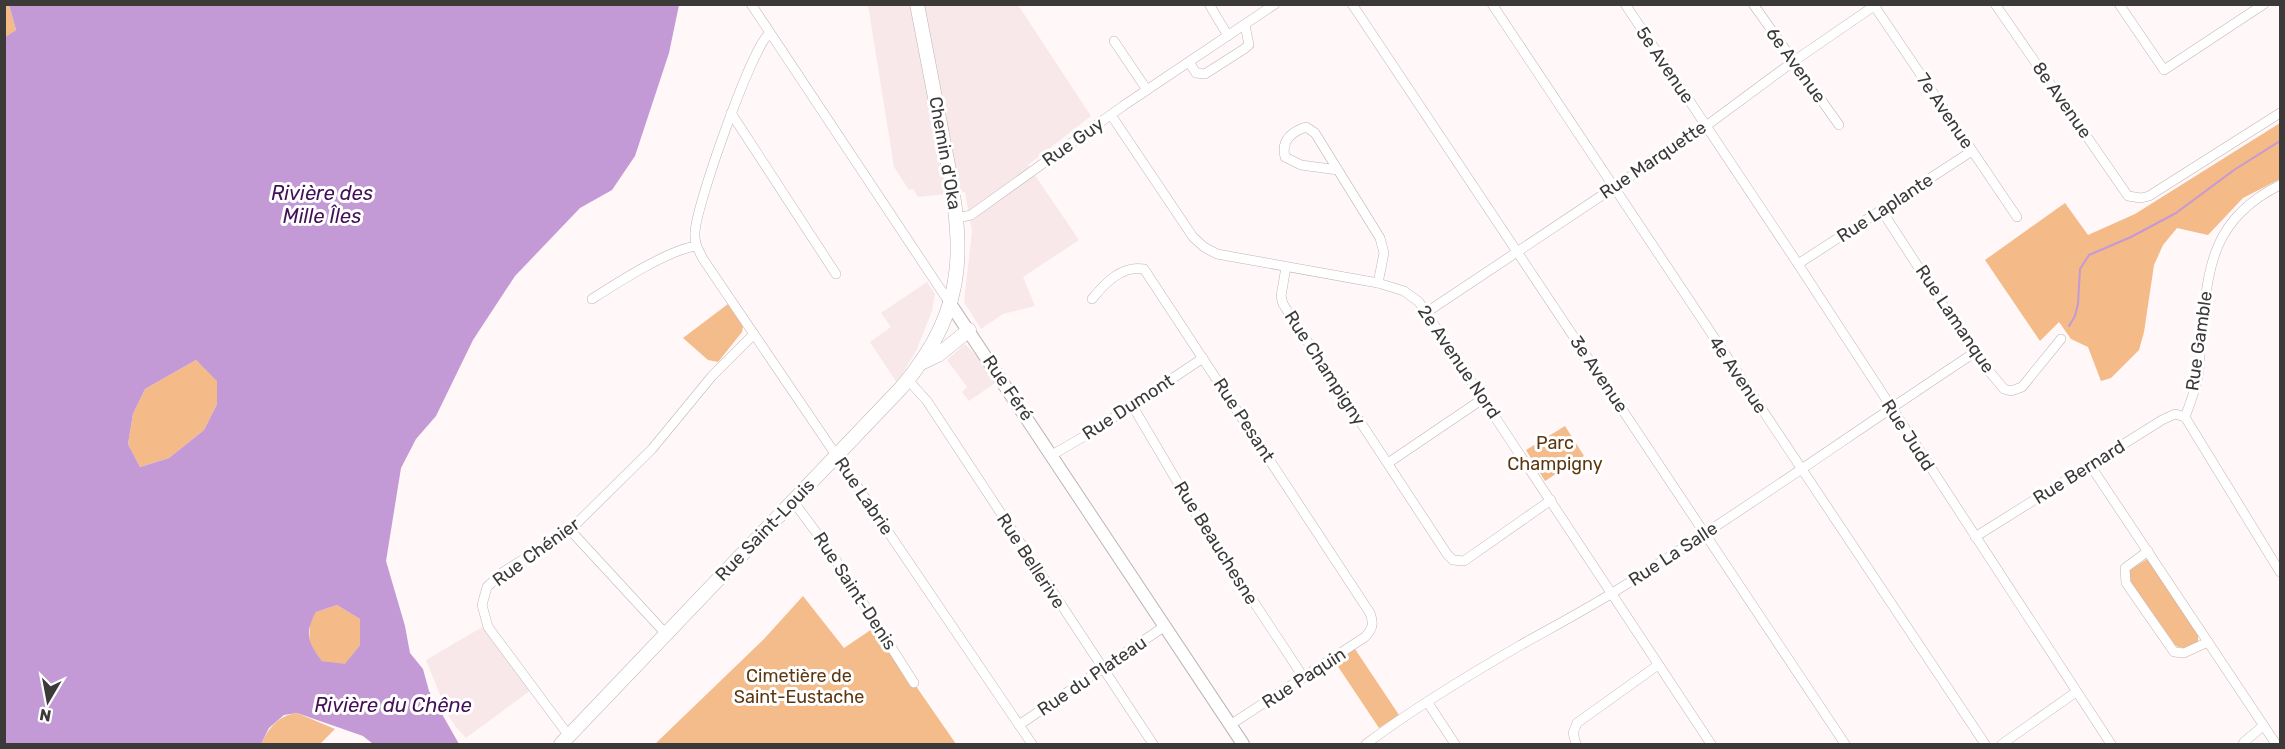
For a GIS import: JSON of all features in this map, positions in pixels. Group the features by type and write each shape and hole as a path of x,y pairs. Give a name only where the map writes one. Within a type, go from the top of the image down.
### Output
{"main road":[{"name":"Chemin d'Oka","path":"917,4 957,218 958,256 956,280 950,302"},
{"name":"Rue Saint-Louis","path":"565,740 908,380 934,341 950,302"},
{"path":"921,363 938,355 969,330"}],"street":[{"name":"Rue Féré","path":"752,4 1244,744"},
{"path":"1209,4 1228,36"},
{"name":"Rue Guy","path":"957,218 972,215 1111,115 1275,4"},
{"name":"3e Avenue","path":"1352,4 1845,744"},
{"name":"4e Avenue","path":"1492,4 1985,744"},
{"name":"5e Avenue","path":"1625,4 1706,126"},
{"name":"6e Avenue","path":"1753,4 1839,125"},
{"name":"8e Avenue","path":"1995,4 2128,196 2140,198 2149,196 2280,113"},
{"path":"2119,4 2164,70 2264,4"},
{"name":"Rue Marquette","path":"1427,312 1706,126 1874,5"},
{"name":"7e Avenue","path":"1874,5 2016,217"},
{"path":"1189,62 1196,73 1205,74 1244,49 1249,45 1245,25"},
{"path":"592,299 651,265 688,247 696,246 695,225 731,113 756,52 764,38 770,34"},
{"path":"1114,41 1147,90"},
{"path":"731,113 836,274"},
{"name":"2e Avenue Nord","path":"1111,115 1193,237 1204,247 1217,254 1378,283 1404,291 1419,302 1711,744"},
{"name":"Rue Judd","path":"1706,126 2110,744"},
{"path":"1338,170 1301,165 1286,157 1283,149 1286,140 1296,130 1306,127 1315,132 1380,238 1384,253 1378,283"},
{"name":"Rue Laplante","path":"1798,264 1972,151"},
{"name":"Rue Gamble","path":"2185,417 2198,376 2209,271 2216,247 2228,227 2249,205 2280,185"},
{"name":"Rue Lamanque","path":"1882,211 1974,353 2004,389 2011,391 2022,387 2051,345 2061,339"},
{"name":"Rue Labrie","path":"696,246 1032,744"},
{"name":"Rue Pesant","path":"1092,299 1107,281 1133,267 1144,269 1370,613 1372,626"},
{"name":"Rue Champigny","path":"1286,267 1281,296 1283,304 1453,560 1458,562 1470,557 1551,500"},
{"name":"Rue Chénier","path":"565,740 488,627 482,605 487,588 502,572 570,531 652,449 712,376 754,334"},
{"name":"Rue La Salle","path":"1366,744 1517,647 1611,594 1706,534 1974,353"},
{"name":"Rue Dumont","path":"1052,455 1203,358"},
{"name":"Rue Bellerive","path":"908,380 917,387 927,401 1102,670 1153,744"},
{"path":"1388,463 1484,398"},
{"name":"Rue Beauchesne","path":"1132,405 1201,522 1304,678"},
{"name":"Rue Bernard","path":"1975,537 2162,420 2175,414 2185,417"},
{"path":"2185,417 2280,569"},
{"path":"2090,465 2276,744"},
{"name":"Rue Saint-Denis","path":"793,501 825,544 914,683"},
{"path":"570,531 666,634"},
{"path":"2148,551 2125,568 2126,583 2174,652 2184,653 2208,642"},
{"name":"Rue du Plateau","path":"1019,725 1165,626"},
{"name":"Rue Paquin","path":"1230,725 1365,637 1372,626"},
{"path":"1576,744 1572,733 1577,723 1658,665"},
{"path":"2002,744 2076,692"},
{"path":"1428,703 1455,744"},
{"path":"2243,744 2263,726"}],"shaded area":[{"path":"5,5 9,5 16,30 5,38"},
{"path":"868,5 1018,5 1091,116 1028,165 1079,240 1023,277 1035,306 1003,314 981,329 964,302 972,231 965,192 918,197 913,189 909,190 894,167"},
{"path":"2280,123 2280,179 2243,198 2208,235 2177,228 2163,245 2154,265 2139,350 2111,378 2101,381 2088,347 2071,339 2059,322 2040,341 1985,260 2065,203 2088,235 2135,214"},
{"path":"927,282 935,294 932,311 916,351 897,383 870,342 891,327 881,313"},
{"path":"965,344 981,361 995,383 969,401 962,392 967,387 947,360"},
{"path":"196,360 217,380 217,404 204,430 169,458 140,467 128,444 133,414 145,389"},
{"path":"337,605 360,619 360,645 345,665 322,661 309,645 310,623 316,612"},
{"path":"484,626 531,690 466,738 448,715 426,660"}],"green space":[{"path":"728,304 743,326 742,332 718,362 708,360 683,338"},
{"name":"Parc Champigny","path":"1565,426 1584,456 1545,481 1526,450"},
{"path":"2147,559 2152,562 2198,632 2198,642 2187,648 2175,645 2130,581 2130,570"},
{"name":"Cimetière de Saint-Eustache","path":"803,596 844,648 875,627 956,744 655,744 764,639"},
{"path":"1355,649 1399,715 1379,728 1335,662"},
{"path":"297,713 335,729 320,744 261,744 274,724 284,717"}],"water":[{"name":"Rivière des Mille Îles","path":"9,5 679,5 669,53 635,156 612,190 580,208 515,276 473,340 436,416 416,439 401,468 386,561 405,626 410,653 423,669 429,691 459,744 373,744 363,736 297,713 284,715 269,728 261,744 5,744 4,38 16,30","holes":["196,360 217,381 217,404 204,430 169,458 140,467 128,444 133,414 145,389","337,605 360,619 360,645 345,664 322,661 313,649 309,638 310,626 316,612"]}],"waterway":[{"path":"2069,326 2078,304 2080,269 2089,255 2131,237 2176,213 2234,170 2280,141"}],"water label":[{"name":"Rivière du Chêne","path":"393,705"}]}
